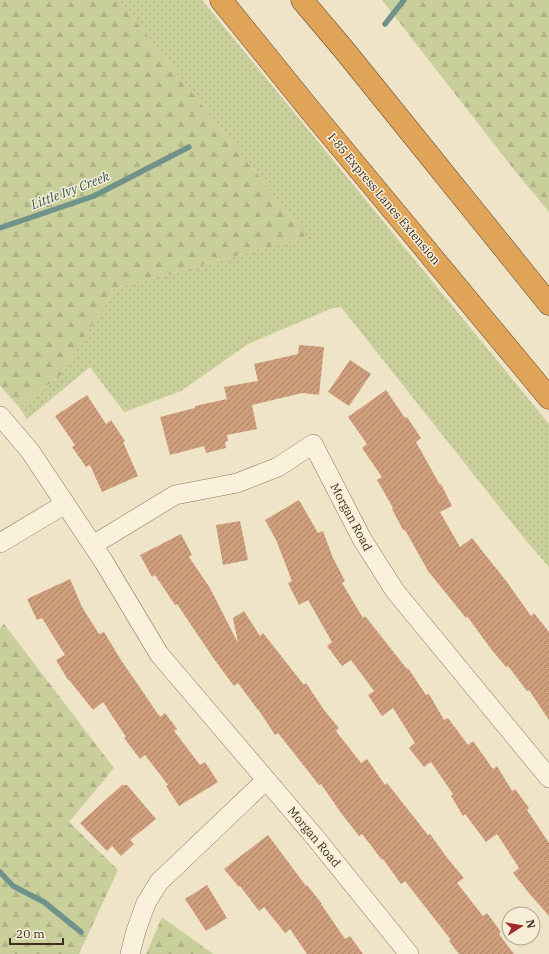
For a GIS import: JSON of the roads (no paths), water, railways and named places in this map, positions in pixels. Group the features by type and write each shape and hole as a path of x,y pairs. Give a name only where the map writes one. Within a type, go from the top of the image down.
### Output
{"highway":[{"name":"I-85 Express Lanes Extension","path":"221,0 310,110 549,398"},
{"path":"302,0 549,304"}],"street":[{"name":"Morgan Road","path":"0,416 30,451 92,545 159,654 314,836 409,954"},
{"name":"Morgan Road","path":"92,545 175,495 237,483 278,466 313,444 362,539 395,591 549,778"},
{"path":"0,543 65,504"},
{"path":"130,954 146,903 159,882 266,780"}],"waterway":[{"name":"Little Ivy Creek","path":"385,24 404,0"},
{"name":"Little Ivy Creek","path":"0,228 94,196 189,147"},
{"path":"0,872 13,886 44,902 81,932"}]}
